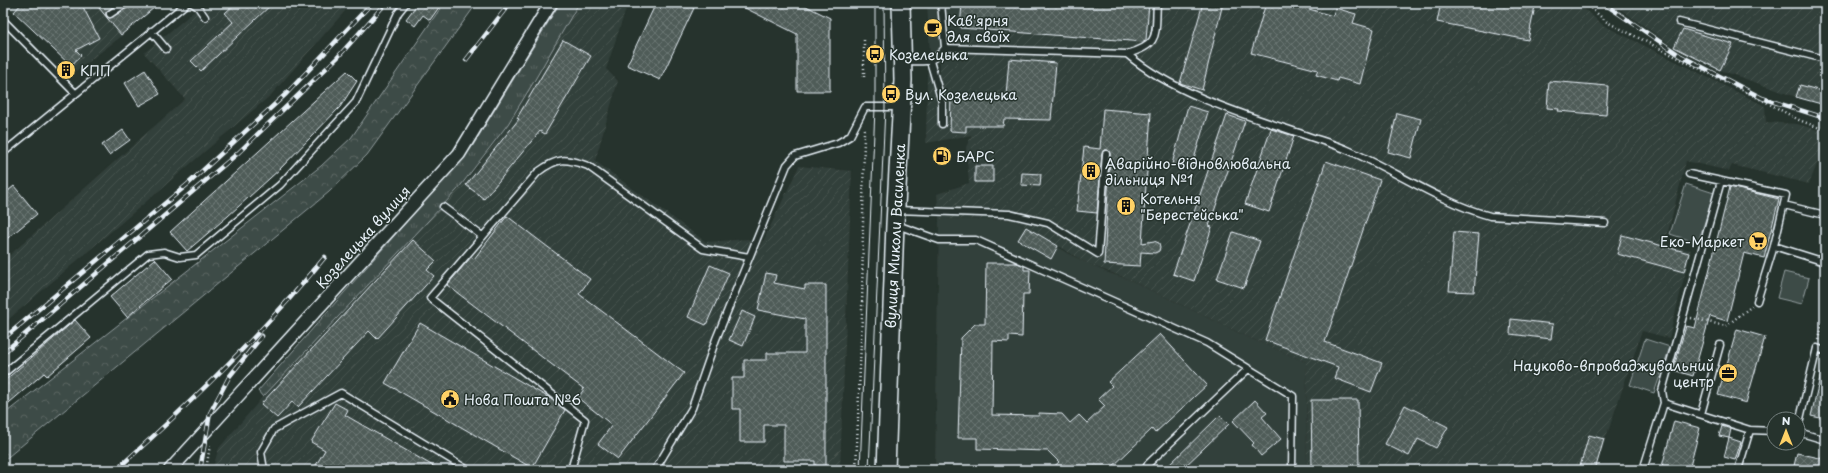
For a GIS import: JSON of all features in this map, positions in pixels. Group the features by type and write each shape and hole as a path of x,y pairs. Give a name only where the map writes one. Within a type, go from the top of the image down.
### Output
{"main road":[{"name":"вулиця Миколи Василенка","path":"886,470 902,107 903,61 901,3"}],"street":[{"name":"Козелецька вулиця","path":"170,470 459,154 551,3"}],"lane":[{"path":"110,14 126,3"},
{"path":"3,152 151,31 188,3"},
{"path":"192,3 198,7 205,18"},
{"path":"3,374 148,254 164,252 180,257 196,255 280,185 356,102 398,13 406,3"},
{"path":"903,61 930,61 939,55 945,48 941,3"},
{"path":"945,48 1127,54 1144,49 1152,42 1155,36 1158,3"},
{"path":"3,20 75,93"},
{"path":"1679,22 1825,59"},
{"path":"151,31 166,49"},
{"path":"1127,54 1144,68 1174,85 1237,113 1349,150 1457,205 1476,212 1490,216 1605,223"},
{"path":"930,61 942,102 942,124"},
{"path":"655,470 692,408 716,339 788,164 795,156 838,143 850,136 864,107 902,107"},
{"path":"896,217 1015,216 1048,223 1098,254 1106,154"},
{"path":"571,470 585,420 430,298 538,172 551,163 568,160 588,166 703,248 749,257"},
{"path":"1689,174 1786,195 1774,246 1757,302"},
{"path":"1643,470 1664,403 1662,391 1721,181"},
{"path":"1784,205 1825,215"},
{"path":"443,207 482,236"},
{"path":"896,217 939,240 976,240 1207,343 1293,396 1292,470"},
{"path":"1774,246 1825,262"},
{"path":"1701,414 1720,345"},
{"path":"1802,411 1817,348 1825,351"},
{"path":"1145,470 1148,464 1248,369"},
{"path":"264,470 261,452 274,429 341,393 468,470"},
{"path":"1664,403 1750,430 1766,431"},
{"path":"1738,470 1750,430"},
{"path":"1806,434 1825,440"}],"path":[{"path":"1585,3 1607,22 1799,120 1825,130"},
{"path":"864,40 864,79"},
{"path":"856,470 862,314 864,107"},
{"path":"1683,316 1726,326 1757,302"},
{"path":"1817,348 1825,311"},
{"path":"206,470 210,443"}],"shaded area":[{"path":"4,3 99,3 109,20 122,36 76,71"},
{"path":"204,3 352,3 271,95 3,324 3,261 185,99 144,53"},
{"path":"579,3 622,3 621,5 626,9 606,69 618,81 595,161 706,242 748,239 760,248 799,166 852,171 840,470 212,470 219,448 321,329 471,175 508,124"},
{"path":"927,3 1149,3 1146,42 960,28 963,62 940,62 930,56"},
{"path":"1149,3 1577,3 1603,25 1765,106 1766,122 1797,124 1825,132 1825,144 1809,184 1732,165 1729,171 1686,161 1665,244 1691,250 1669,338 1642,331 1595,470 1307,470 1306,362 1250,338 1128,279 1088,264 1014,220 939,219 937,194 969,183 966,147 972,135 926,143 927,73 940,74 940,62 963,62 960,28 1146,42"},
{"path":"1611,3 1825,3 1825,105 1796,97 1720,70 1674,47"},
{"path":"939,219 1014,220 1067,253 1106,272 1128,279 1250,338 1306,362 1307,470 935,470"}],"green space":[{"path":"444,3 477,3 367,155 329,192 3,461 3,415 321,166 351,138"},
{"path":"560,3 579,3 508,124 458,189 263,397 258,391 472,147"},
{"path":"1686,184 1714,193 1698,243 1670,234"},
{"path":"1784,272 1809,278 1802,304 1777,298"},
{"path":"1645,339 1670,347 1654,393 1630,385"}],"building":[{"path":"22,3 81,3 99,38 76,50 81,55 71,66 14,12"},
{"path":"95,3 118,3 106,12 106,16 110,18 129,7 130,3 160,3 121,35"},
{"path":"236,3 273,3 201,71 191,61 233,22 225,13"},
{"path":"418,3 442,3 430,20 423,15 415,26 406,19"},
{"path":"656,3 684,3 694,8 660,80 627,65"},
{"path":"735,3 800,3 830,18 830,91 797,91 797,34"},
{"path":"962,3 1149,3 1146,40 1144,42 960,28"},
{"path":"1203,3 1223,3 1202,90 1180,83"},
{"path":"1266,3 1311,3 1309,9 1333,16 1335,8 1356,14 1353,23 1374,29 1360,84 1338,78 1337,81 1316,75 1318,70 1251,53"},
{"path":"1441,3 1520,3 1535,6 1528,40 1437,22"},
{"path":"1683,29 1733,44 1720,70 1674,47"},
{"path":"563,40 591,56 545,134 540,131 484,199 466,185 519,119 517,118"},
{"path":"1009,59 1056,63 1051,120 1004,119 1003,126 966,126 966,132 950,131 951,95 1006,96"},
{"path":"145,70 160,94 139,106 125,83"},
{"path":"347,71 357,81 340,107 280,169 187,251 170,232"},
{"path":"1549,81 1608,86 1606,115 1558,111 1559,109 1547,108"},
{"path":"1800,85 1825,92 1825,105 1796,97"},
{"path":"1188,106 1208,112 1191,169 1172,164"},
{"path":"1103,109 1151,113 1142,243 1154,241 1159,243 1160,247 1159,251 1155,253 1141,252 1140,266 1104,264 1110,154 1108,150 1104,150 1102,154 1097,213 1077,211 1084,147 1100,149"},
{"path":"1397,113 1421,119 1411,158 1388,152"},
{"path":"1227,115 1245,121 1209,226 1212,227 1194,281 1173,274"},
{"path":"1271,129 1294,136 1269,212 1245,204"},
{"path":"123,130 130,140 109,155 102,145"},
{"path":"1326,161 1380,180 1325,342 1382,363 1371,392 1334,378 1338,367 1265,340"},
{"path":"975,166 993,166 993,182 975,182"},
{"path":"1022,173 1041,174 1040,186 1021,185"},
{"path":"14,186 37,214 3,242 3,195"},
{"path":"1730,187 1779,199 1764,258 1744,253 1727,321 1710,316 1693,376 1673,370 1686,326 1695,328"},
{"path":"507,216 590,279 579,294 684,373 618,459 598,444 612,425 578,398 584,389 447,285 471,257 474,259"},
{"path":"1026,227 1058,246 1051,259 1018,240"},
{"path":"1233,232 1260,241 1244,288 1217,279"},
{"path":"1454,232 1479,234 1474,292 1449,291"},
{"path":"1622,235 1689,253 1684,272 1617,254"},
{"path":"413,240 436,261 427,270 434,276 377,339 369,331 298,407 292,402 277,418 261,404"},
{"path":"155,259 172,279 127,317 110,297"},
{"path":"986,263 1017,263 1024,266 1024,270 1030,270 1029,294 1023,294 1022,337 1009,336 1009,342 993,341 992,415 1039,416 1039,413 1062,414 1070,423 1079,415 1087,423 1105,406 1098,399 1112,386 1108,382 1160,334 1207,385 1155,433 1152,429 1109,470 1050,470 1059,462 1048,451 977,449 977,438 958,438 961,338 975,324 985,324"},
{"path":"710,265 729,273 706,325 688,317"},
{"path":"766,273 776,275 774,283 805,289 805,285 826,285 826,470 815,470 815,461 784,461 784,425 764,425 764,442 740,442 740,409 732,409 732,378 744,378 744,360 767,360 767,353 805,353 805,319 758,310"},
{"path":"742,311 755,317 743,346 729,340"},
{"path":"1511,319 1553,324 1551,339 1510,334"},
{"path":"75,320 91,338 47,376 44,373 3,408 3,382"},
{"path":"420,323 551,399 565,410 532,468 385,383"},
{"path":"1737,329 1765,337 1746,403 1718,395"},
{"path":"1821,373 1825,374 1825,419 1811,416"},
{"path":"1255,400 1267,413 1262,417 1281,439 1261,456 1252,445 1254,443 1233,421"},
{"path":"1311,400 1358,400 1359,470 1312,470"},
{"path":"335,403 348,410 345,415 440,470 313,470 325,450 311,442"},
{"path":"1405,405 1448,427 1436,448 1418,439 1409,456 1385,444"},
{"path":"1220,415 1229,424 1181,470 1164,470"},
{"path":"1674,421 1700,428 1689,470 1661,470"},
{"path":"1722,426 1731,429 1729,438 1719,436"},
{"path":"1589,435 1604,439 1595,470 1579,470"},
{"path":"1729,438 1741,442 1735,460 1724,457"},
{"path":"1797,453 1824,459 1821,470 1793,470"}],"tram line":[{"path":"860,470 875,108 875,3"},
{"path":"869,470 885,108 884,3"}],"railway":[{"path":"3,339 188,184 286,94 372,3"},
{"path":"3,353 238,153 337,58 386,3"},
{"path":"466,60 510,3"},
{"path":"1603,3 1681,56 1762,98 1825,118"},
{"path":"116,470 225,368 301,286 325,257"},
{"path":"200,470 210,413 229,377 262,336"}],"place":[{"name":"Кав'ярня для своїх","path":"933,28"},
{"name":"Козелецька","path":"875,54"},
{"name":"КПП","path":"66,70"},
{"name":"Вул. Козелецька","path":"891,94"},
{"name":"БАРС","path":"942,156"},
{"name":"Аварійно-відновлювальна дільниця №1","path":"1091,171"},
{"name":"Котельня \"Берестейська\"","path":"1126,206"},
{"name":"Еко-Маркет","path":"1758,241"},
{"name":"Науково-впроваджувальний центр","path":"1728,373"},
{"name":"Нова Пошта №6","path":"450,399"}]}
